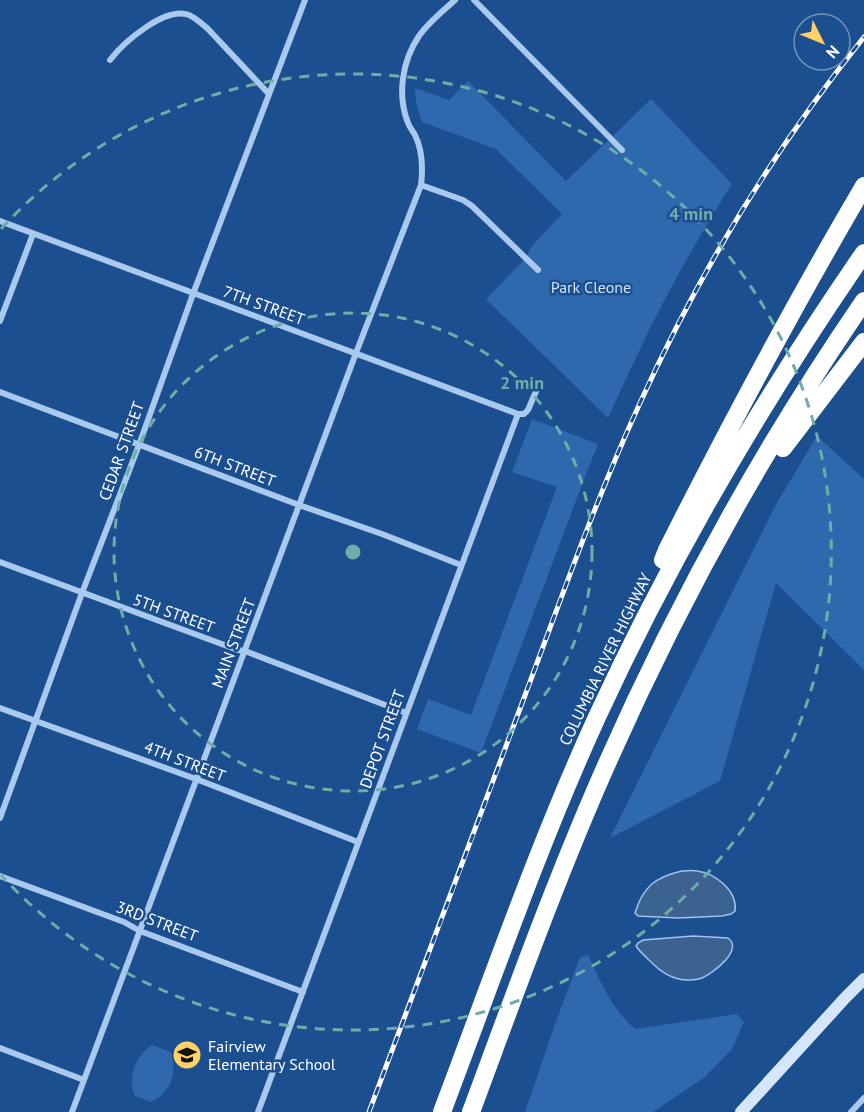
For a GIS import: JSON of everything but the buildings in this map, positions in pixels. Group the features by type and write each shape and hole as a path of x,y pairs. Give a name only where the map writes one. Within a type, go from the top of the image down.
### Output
{"highway":[{"path":"633,640 667,550 687,510 778,336 864,186"},
{"name":"COLUMBIA RIVER HIGHWAY","path":"442,1112 540,852 580,756 633,640 695,522 749,430 864,254"},
{"path":"471,1112 564,864 636,700 666,638 728,521 790,415 864,301"},
{"path":"728,521 864,342"}],"main road":[{"path":"741,1112 864,979"}],"street":[{"name":"CEDAR STREET","path":"0,818 304,0"},
{"path":"455,0 420,35 408,56 403,78 405,114 422,158 421,185 464,200 538,270"},
{"path":"474,0 622,150"},
{"path":"110,60 123,44 158,21 169,15 188,14 208,29 269,94"},
{"name":"MAIN STREET","path":"72,1112 421,185"},
{"name":"7TH STREET","path":"0,221 518,414"},
{"path":"0,321 33,234"},
{"name":"DEPOT STREET","path":"258,1112 518,414 524,414 528,410 540,382"},
{"name":"6TH STREET","path":"0,392 461,565"},
{"name":"5TH STREET","path":"0,562 245,651 406,713"},
{"name":"4TH STREET","path":"0,708 196,779 358,843"},
{"name":"3RD STREET","path":"0,876 303,992"},
{"path":"0,1048 84,1080"},
{"path":"851,1112 864,1098"}],"green space":[{"name":"Park Cleone","path":"468,81 566,181 651,99 732,184 664,301 608,418 486,299 526,258 531,247 562,214 496,149 422,122 416,102 415,88 449,100"},
{"path":"532,419 598,444 481,753 417,729 428,699 471,715 557,487 512,472"},
{"path":"817,436 864,479 864,670 776,583 720,781 610,838 775,506"},
{"path":"588,955 613,1004 635,1029 737,1014 744,1022 732,1049 705,1077 653,1112 525,1112 580,957"},
{"path":"152,1045 171,1052 173,1074 164,1093 151,1102 135,1096 132,1074 141,1055"}],"shaded area":[{"path":"682,871 704,872 718,879 733,897 735,911 722,916 679,918 638,916 635,913 642,896 651,884 664,876"},
{"path":"693,936 728,938 732,943 730,955 725,961 713,971 697,979 682,980 668,975 655,966 636,946 643,940"}],"railway":[{"path":"369,1112 579,549 640,403 687,307 740,213 799,123 864,37"}],"place":[{"name":"Fairview Elementary School","path":"187,1055"}]}
